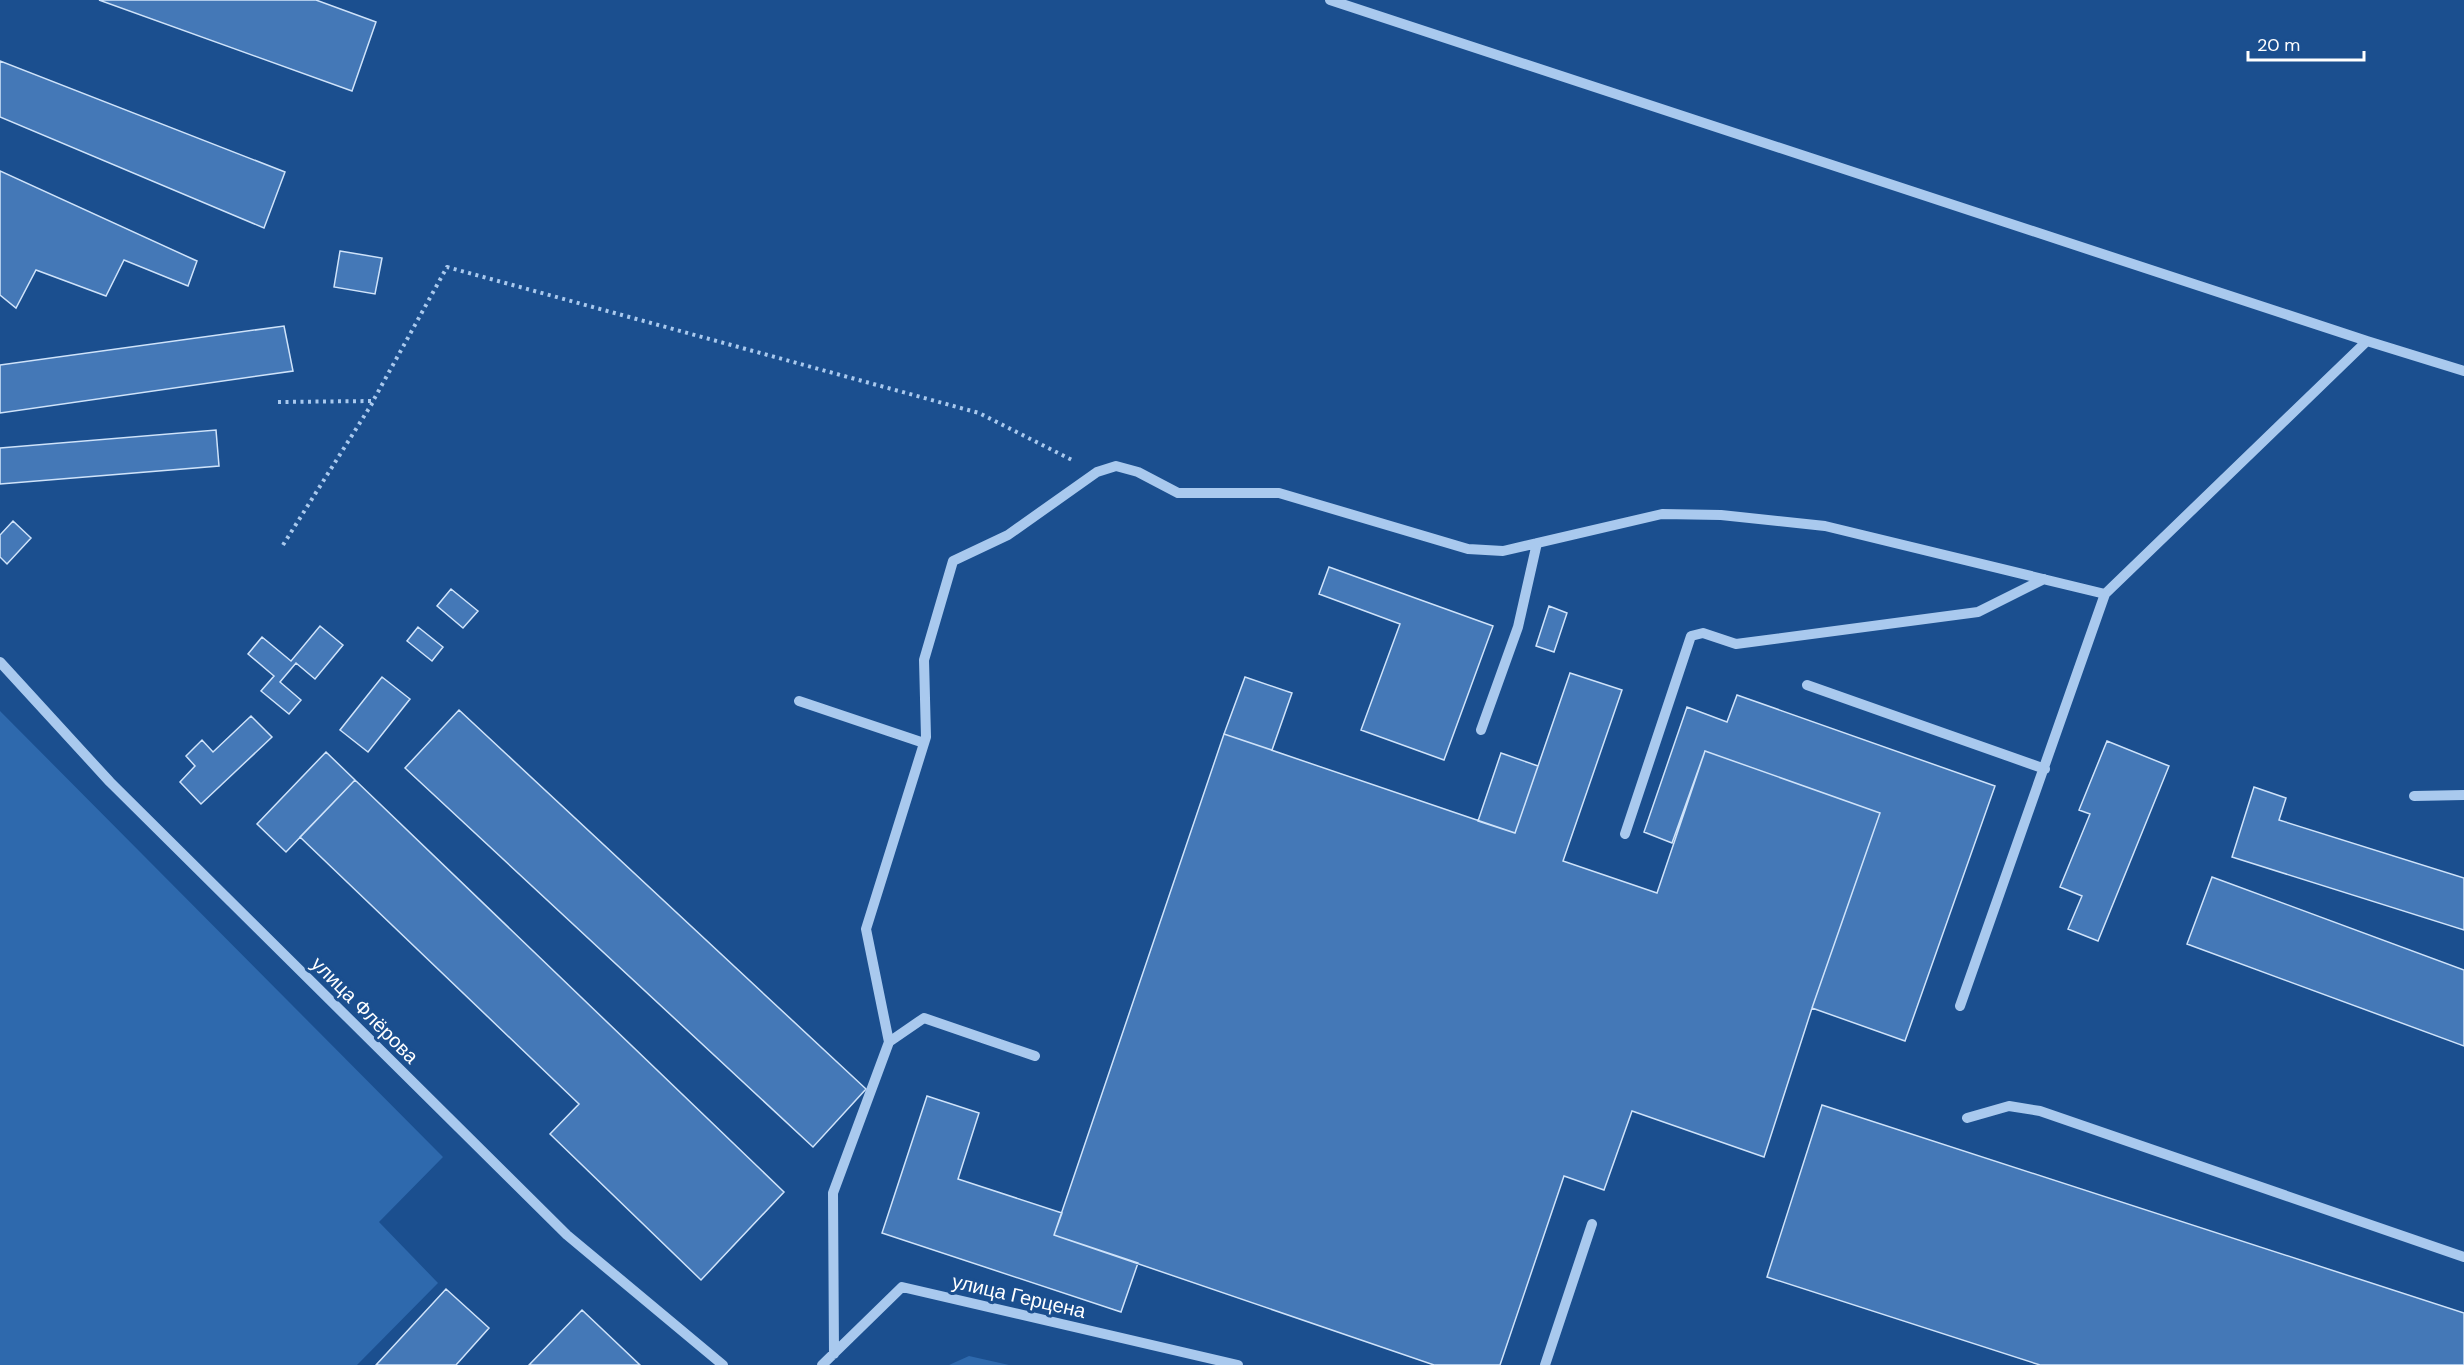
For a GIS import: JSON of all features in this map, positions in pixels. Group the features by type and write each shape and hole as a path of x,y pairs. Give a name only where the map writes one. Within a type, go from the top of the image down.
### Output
{"street":[{"path":"1330,0 2464,371"},
{"path":"1960,1006 2105,594 2367,341"},
{"path":"834,1353 832,1193 889,1042 866,929 926,737 924,660 953,561 1008,535 1097,472 1116,466 1138,472 1178,493 1279,493 1468,549 1503,551 1662,514 1721,515 1825,526 2105,594"},
{"path":"1481,730 1518,627 1537,543"},
{"path":"1625,834 1691,636 1703,633 1736,644 1978,612 2044,579"},
{"name":"улица Флёрова","path":"0,662 110,783 567,1235 723,1365"},
{"path":"1807,685 2045,769"},
{"path":"800,701 924,743"},
{"path":"2414,796 2464,795"},
{"path":"889,1042 924,1018 1035,1056"},
{"path":"1967,1118 2009,1106 2040,1111 2464,1257"},
{"path":"1545,1365 1592,1224"},
{"name":"улица Герцена","path":"822,1365 902,1287 1238,1365"}],"path":[{"path":"283,545 373,401 447,267 979,413 1097,472"},
{"path":"278,402 373,401"}],"shaded area":[{"path":"0,711 443,1157 379,1222 438,1283 357,1365 0,1365"},
{"path":"969,1356 1009,1365 949,1365"}],"building":[{"path":"99,0 316,0 376,22 352,91"},
{"path":"0,61 285,172 264,228 0,117"},
{"path":"0,171 197,261 188,286 124,260 106,296 36,270 16,308 0,295"},
{"path":"340,251 382,258 375,294 334,287"},
{"path":"284,326 293,371 0,413 0,365"},
{"path":"216,430 219,466 0,484 0,448"},
{"path":"13,521 31,538 7,564 0,557 0,535"},
{"path":"1329,567 1493,626 1444,760 1361,730 1400,624 1319,594"},
{"path":"451,589 478,611 463,628 437,606"},
{"path":"1549,606 1567,613 1554,652 1536,646"},
{"path":"320,626 343,645 315,679 296,663 280,682 301,700 289,714 261,691 274,676 248,654 262,637 291,661"},
{"path":"418,627 443,647 432,661 407,641"},
{"path":"1570,673 1622,690 1563,861 1657,893 1705,751 1880,813 1812,1008 1764,1157 1632,1111 1604,1190 1564,1176 1500,1365 1434,1365 1054,1235 1224,734 1515,833"},
{"path":"382,677 410,699 368,752 340,730"},
{"path":"1245,677 1292,693 1272,750 1224,734"},
{"path":"1737,695 1995,786 1905,1041 1812,1008 1880,813 1705,751 1672,843 1644,832 1687,707 1727,722"},
{"path":"459,710 866,1089 813,1147 405,768"},
{"path":"251,716 272,737 201,804 180,782 195,766 186,756 202,740 213,752"},
{"path":"2107,741 2169,766 2098,941 2068,929 2082,896 2060,887 2090,814 2079,810"},
{"path":"326,752 355,780 286,852 257,824"},
{"path":"1501,753 1538,766 1515,833 1478,821"},
{"path":"355,780 784,1192 701,1280 550,1134 579,1104 300,837"},
{"path":"2254,787 2286,798 2279,820 2464,878 2464,930 2232,857"},
{"path":"2212,877 2464,970 2464,1046 2187,944"},
{"path":"927,1096 979,1113 958,1179 1062,1213 1054,1235 1138,1263 1121,1312 882,1233"},
{"path":"1822,1105 2464,1313 2464,1365 2040,1365 1767,1277"},
{"path":"446,1289 489,1328 456,1365 376,1365"},
{"path":"582,1310 640,1365 529,1365"}]}
